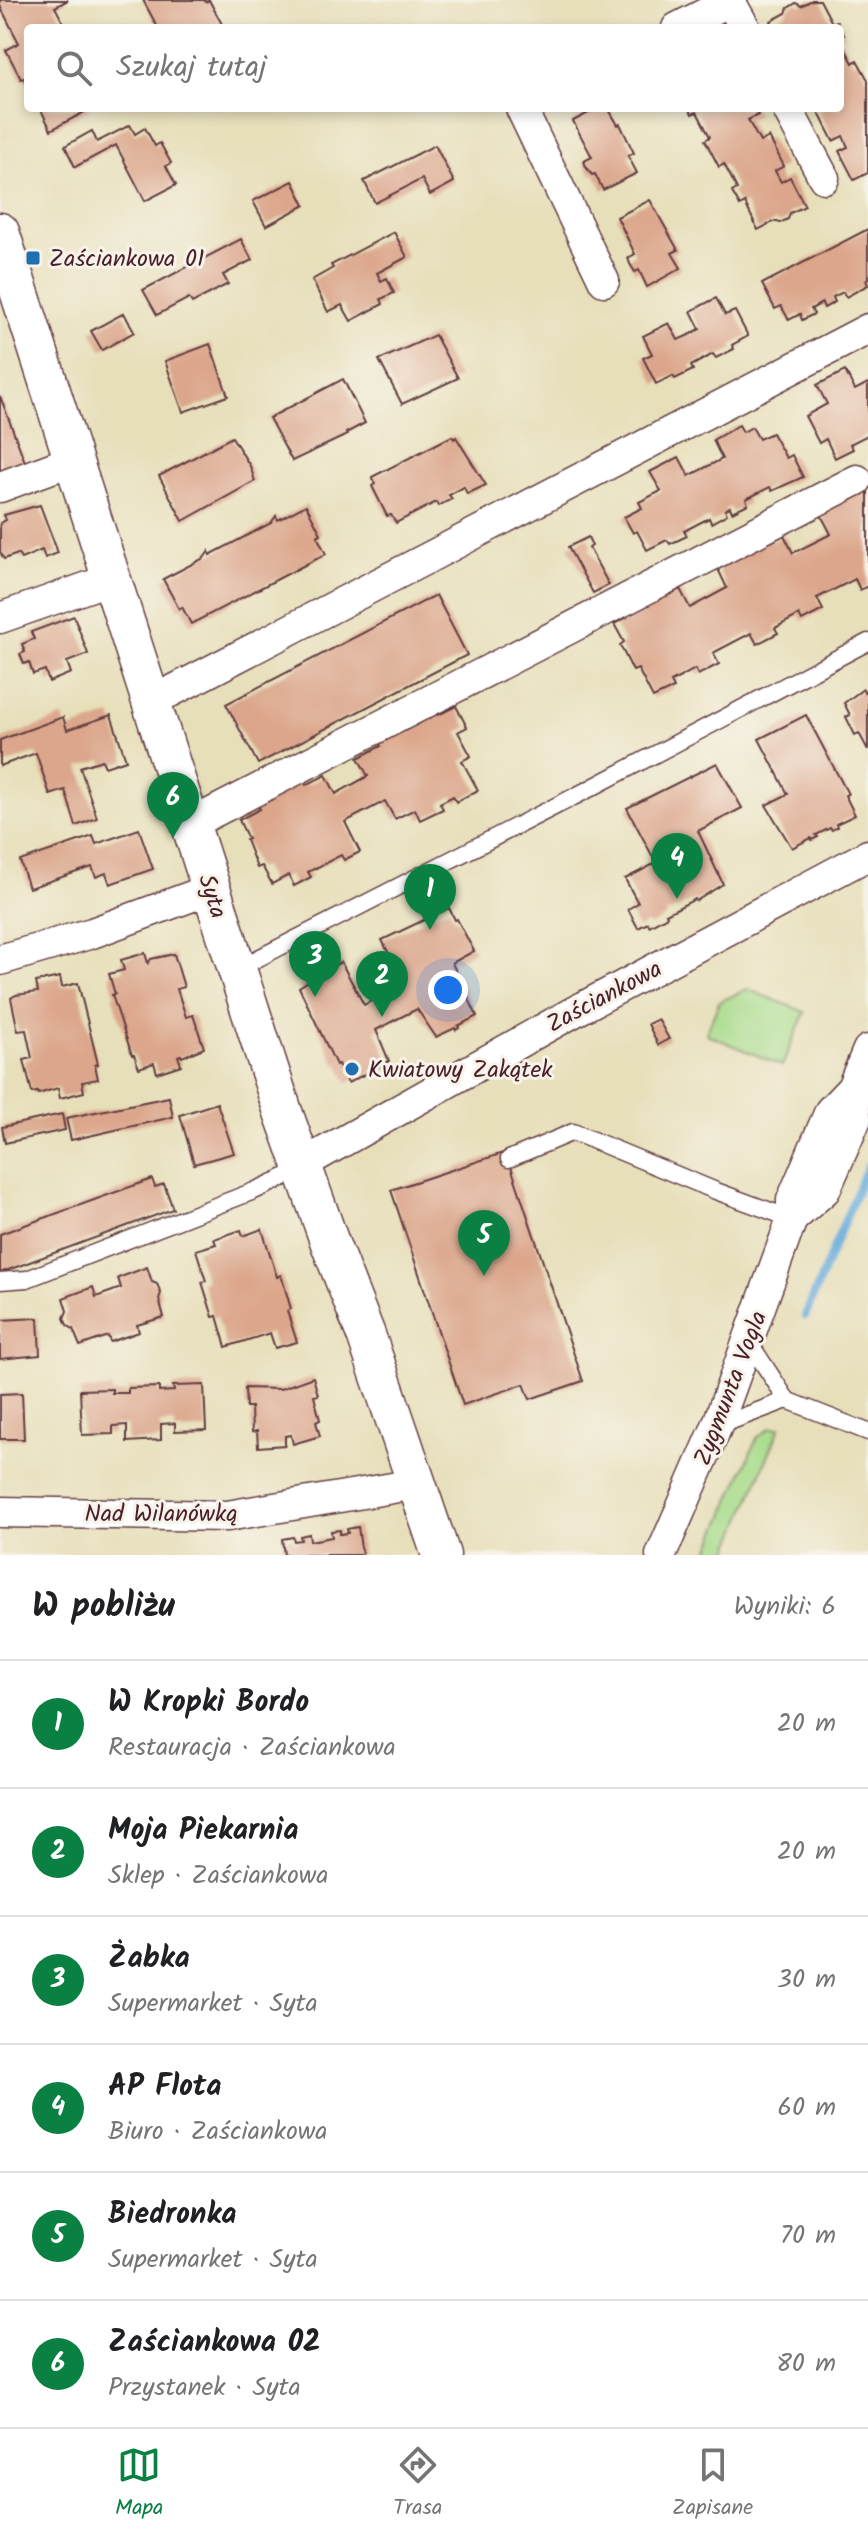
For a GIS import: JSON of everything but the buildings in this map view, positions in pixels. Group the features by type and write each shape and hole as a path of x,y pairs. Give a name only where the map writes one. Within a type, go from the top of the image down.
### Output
{"street":[{"path":"685,24 731,0 743,24"},
{"path":"523,112 604,281"},
{"path":"789,112 824,178"},
{"name":"Syta","path":"0,232 301,1165 371,1348 441,1555"},
{"path":"150,699 868,329"},
{"path":"0,487 73,460"},
{"path":"190,822 223,808 857,480"},
{"path":"0,618 111,579"},
{"name":"Zaściankowa","path":"301,1165 570,1014 868,855"},
{"path":"0,960 92,933 211,889"},
{"name":"Zygmunta Vogla","path":"661,1555 717,1426 792,1219 825,1190 856,1119 868,1050"},
{"name":"Nad Wilanówką","path":"0,1512 227,1516 416,1484"}],"lane":[{"path":"237,969 579,795 868,642"},
{"path":"509,1159 573,1132 792,1219"},
{"path":"0,1281 27,1279 41,1274 254,1191 285,1177 301,1165"},
{"path":"749,1342 787,1400 868,1432"},
{"path":"717,1426 787,1400"}],"green space":[{"path":"747,989 805,1012 782,1066 706,1034 719,1002"},
{"path":"780,1427 727,1555 707,1555 757,1438 770,1428"}],"waterway":[{"path":"805,1316 868,1165"}],"place":[{"name":"Zaściankowa 01","path":"33,258"},
{"name":"Zaściankowa 02","path":"173,838"},
{"name":"AP Flota","path":"677,899"},
{"name":"W Kropki Bordo","path":"430,930"},
{"name":"Żabka","path":"315,997"},
{"name":"Moja Piekarnia","path":"382,1017"},
{"name":"Kwiatowy Zakątek","path":"352,1069"},
{"name":"Biedronka","path":"484,1276"}]}
